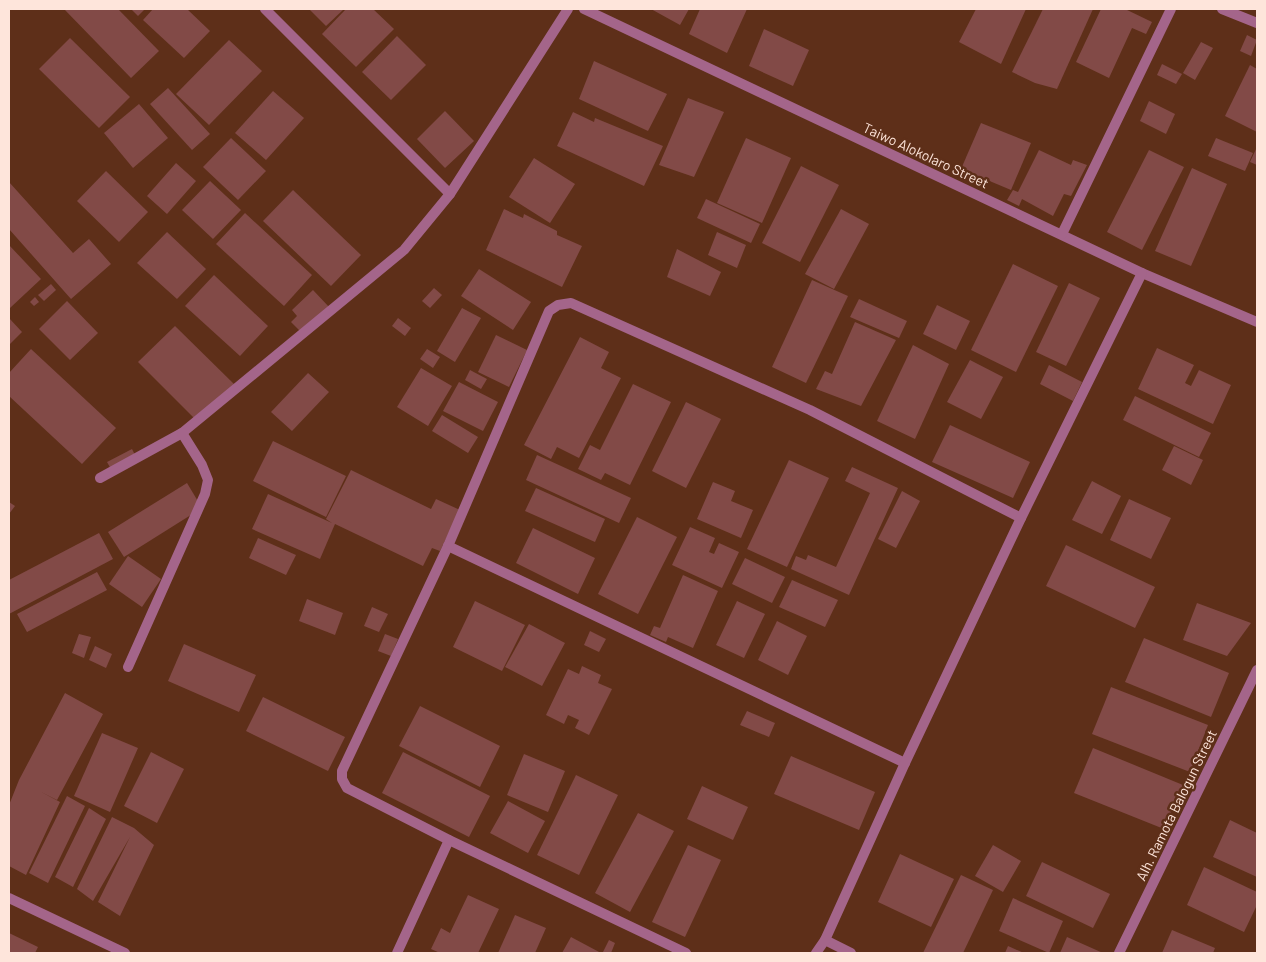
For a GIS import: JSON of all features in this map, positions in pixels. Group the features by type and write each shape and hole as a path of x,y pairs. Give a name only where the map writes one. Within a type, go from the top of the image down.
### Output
{"street":[{"path":"265,9 450,194"},
{"path":"100,478 182,433 404,250 450,194 568,9"},
{"name":"Taiwo Alokolaro Street","path":"584,9 1142,272 1257,322"},
{"path":"1062,234 1171,9"},
{"path":"1222,9 1257,23"},
{"path":"816,953 825,940 905,763 1021,518 1142,272"},
{"path":"686,953 449,840 347,788 342,779 342,771 448,546 549,311 558,305 571,303 810,410 1021,518"},
{"path":"128,668 205,494 208,480 202,465 182,433"},
{"path":"448,546 905,763"},
{"name":"Alh. Ramota Balogun Street","path":"1119,953 1257,670"},
{"path":"397,953 449,840"},
{"path":"9,898 125,953"},
{"path":"825,940 851,953"}],"building":[{"path":"64,9 118,9 159,51 131,78"},
{"path":"131,9 145,9 138,16"},
{"path":"153,9 187,9 210,31 184,58 143,20"},
{"path":"309,9 344,9 326,26"},
{"path":"346,9 373,9 394,29 356,67 322,34"},
{"path":"651,9 689,9 680,25"},
{"path":"700,9 747,9 727,53 689,34"},
{"path":"976,9 1026,9 1001,64 959,42"},
{"path":"1043,9 1093,9 1057,89 1035,83 1012,72"},
{"path":"1101,9 1125,9 1152,22 1146,34 1132,28 1109,78 1076,62"},
{"path":"764,29 809,50 793,86 749,66"},
{"path":"1247,35 1257,40 1251,56 1240,51"},
{"path":"397,36 426,65 391,100 362,72"},
{"path":"70,38 130,97 99,128 39,69"},
{"path":"229,40 262,71 209,125 176,94"},
{"path":"1201,42 1213,48 1195,80 1183,73"},
{"path":"594,61 667,94 648,131 579,99"},
{"path":"1162,64 1182,74 1176,84 1157,75"},
{"path":"1250,65 1257,69 1257,132 1225,116"},
{"path":"168,88 210,134 192,150 150,104"},
{"path":"273,91 304,118 266,160 235,133"},
{"path":"688,98 724,112 694,177 659,165"},
{"path":"1149,101 1175,114 1166,134 1140,121"},
{"path":"139,104 168,138 133,168 104,133"},
{"path":"445,111 474,141 445,168 417,139"},
{"path":"573,112 594,122 595,118 663,146 644,186 557,146"},
{"path":"981,123 1031,143 1011,190 961,169"},
{"path":"231,138 266,171 238,200 203,167"},
{"path":"746,138 791,158 762,223 717,203"},
{"path":"1216,138 1253,153 1245,171 1208,156"},
{"path":"1257,147 1257,165 1250,162"},
{"path":"1039,150 1071,165 1073,160 1087,165 1071,196 1064,194 1053,216 1022,199 1019,206 1007,200 1013,190 1018,192"},
{"path":"1149,150 1184,167 1142,250 1107,232"},
{"path":"534,158 575,184 550,223 509,197"},
{"path":"176,163 196,181 167,214 147,196"},
{"path":"801,166 839,185 800,262 762,243"},
{"path":"1192,168 1227,184 1191,266 1155,251"},
{"path":"106,171 148,212 119,242 77,201"},
{"path":"210,181 241,210 213,239 182,210"},
{"path":"9,182 73,253 89,239 111,264 71,299 9,229"},
{"path":"293,190 361,255 331,286 263,221"},
{"path":"706,199 760,224 751,243 697,218"},
{"path":"504,209 523,218 524,214 557,231 557,235 582,246 562,287 486,250"},
{"path":"841,209 869,224 834,289 805,274"},
{"path":"245,213 312,275 284,306 216,244"},
{"path":"167,232 206,269 177,299 137,263"},
{"path":"717,232 746,245 737,268 708,255"},
{"path":"9,245 41,279 10,308 9,306"},
{"path":"677,249 721,272 710,296 667,277"},
{"path":"1013,264 1058,286 1016,372 971,350"},
{"path":"479,269 531,302 513,330 461,296"},
{"path":"214,275 268,326 240,356 185,306"},
{"path":"812,280 848,296 806,383 772,367"},
{"path":"1069,283 1100,298 1066,366 1036,352"},
{"path":"51,284 56,290 44,301 38,295"},
{"path":"434,288 442,295 430,308 422,301"},
{"path":"313,290 329,307 302,333 291,322 297,316 292,310"},
{"path":"35,297 39,302 34,306 30,302"},
{"path":"859,299 907,321 899,338 850,317"},
{"path":"67,301 98,333 70,360 39,329"},
{"path":"937,305 970,321 956,350 923,334"},
{"path":"462,308 481,318 455,362 437,351"},
{"path":"9,318 22,332 9,345"},
{"path":"398,318 411,328 405,336 392,326"},
{"path":"855,322 896,340 861,406 816,389 825,371 832,374"},
{"path":"175,326 236,386 199,423 138,362"},
{"path":"496,335 527,350 509,387 478,372"},
{"path":"580,337 609,352 601,368 621,378 579,458 557,447 551,459 524,445"},
{"path":"913,345 949,364 915,439 877,421"},
{"path":"1157,348 1194,365 1185,383 1191,386 1199,370 1231,385 1213,424 1138,389"},
{"path":"31,349 116,428 82,464 9,396 9,373"},
{"path":"427,349 440,357 433,368 420,359"},
{"path":"970,360 1003,377 981,419 947,402"},
{"path":"1049,365 1082,382 1073,401 1040,384"},
{"path":"421,368 452,386 428,426 397,407"},
{"path":"470,370 487,379 481,389 465,380"},
{"path":"308,373 329,392 292,431 271,412"},
{"path":"459,382 498,402 483,431 443,411"},
{"path":"633,384 671,402 630,485 605,473 601,480 578,469 590,445 600,450"},
{"path":"1135,396 1211,433 1199,457 1123,420"},
{"path":"686,402 721,419 686,488 652,471"},
{"path":"442,415 478,437 468,453 432,431"},
{"path":"950,425 1030,462 1013,498 932,462"},
{"path":"273,441 346,476 326,517 253,481"},
{"path":"1174,446 1203,460 1191,485 1162,470"},
{"path":"132,449 137,459 112,471 107,462"},
{"path":"537,455 631,498 619,523 526,480"},
{"path":"789,460 829,478 787,567 747,549"},
{"path":"852,467 898,488 849,595 791,569 796,556 806,560 808,555 836,567 870,493 845,481"},
{"path":"351,470 431,509 436,499 460,510 440,551 432,548 423,566 335,524 320,559 252,529 268,494 332,523 326,519"},
{"path":"1092,481 1121,496 1102,534 1072,520"},
{"path":"713,482 735,491 731,501 753,510 741,538 697,519"},
{"path":"187,483 202,508 124,557 108,532"},
{"path":"536,488 605,519 595,542 525,511"},
{"path":"902,491 920,501 896,548 878,539"},
{"path":"1129,499 1171,518 1151,559 1110,540"},
{"path":"9,502 15,506 9,514"},
{"path":"637,517 677,537 638,614 598,594"},
{"path":"690,527 715,538 709,552 714,554 719,543 739,552 722,588 672,565"},
{"path":"533,528 595,558 578,594 516,563"},
{"path":"99,533 113,559 9,614 9,580"},
{"path":"258,538 296,555 286,575 249,558"},
{"path":"1066,545 1155,587 1135,628 1046,586"},
{"path":"128,556 161,579 142,607 109,584"},
{"path":"745,558 785,577 772,603 732,584"},
{"path":"97,572 107,590 27,632 17,614"},
{"path":"683,575 718,591 693,648 668,637 666,642 650,635 654,626 660,628"},
{"path":"792,580 838,600 825,627 779,607"},
{"path":"307,599 343,613 335,635 299,621"},
{"path":"475,601 525,625 502,671 453,647"},
{"path":"737,601 765,614 744,658 716,645"},
{"path":"1197,603 1251,623 1227,656 1183,640"},
{"path":"372,607 388,614 379,632 364,626"},
{"path":"777,621 807,636 788,675 758,660"},
{"path":"529,624 565,643 542,686 505,667"},
{"path":"590,631 606,639 599,652 584,645"},
{"path":"79,634 91,637 84,658 72,653"},
{"path":"385,634 398,639 391,656 378,651"},
{"path":"1144,638 1229,673 1211,717 1125,682"},
{"path":"184,644 256,675 239,712 168,681"},
{"path":"95,646 112,654 106,668 89,660"},
{"path":"582,666 601,675 598,683 612,689 589,735 575,728 579,720 568,715 564,724 546,715 568,669 579,674"},
{"path":"1111,687 1208,725 1190,772 1092,734"},
{"path":"65,693 103,714 57,800 41,792 60,802 26,875 9,866 9,805 19,780"},
{"path":"263,697 345,737 328,771 246,731"},
{"path":"420,706 500,746 480,787 399,746"},
{"path":"747,711 775,723 769,737 740,725"},
{"path":"102,733 138,748 110,812 74,796"},
{"path":"1093,748 1183,785 1164,829 1074,793"},
{"path":"151,752 184,769 157,823 124,806"},
{"path":"403,752 490,796 469,837 382,793"},
{"path":"524,754 565,771 548,812 507,795"},
{"path":"791,756 875,792 859,830 774,794"},
{"path":"576,775 618,795 579,875 537,855"},
{"path":"702,786 748,807 733,840 687,819"},
{"path":"67,796 85,806 48,883 29,873"},
{"path":"508,801 545,821 528,853 490,833"},
{"path":"89,808 106,819 73,887 55,877"},
{"path":"638,813 674,831 630,912 595,893"},
{"path":"112,817 134,828 154,845 120,916 98,902 130,837 93,901 77,889"},
{"path":"1230,820 1257,833 1257,877 1213,857"},
{"path":"688,845 721,860 685,937 652,922"},
{"path":"993,845 1021,861 1003,892 975,876"},
{"path":"900,854 954,879 931,927 878,902"},
{"path":"1042,862 1110,894 1093,928 1026,896"},
{"path":"1204,867 1257,892 1257,905 1244,932 1187,905"},
{"path":"961,875 993,890 963,953 923,953"},
{"path":"468,895 499,909 478,953 440,953 431,949 441,928 450,933"},
{"path":"1013,898 1063,921 1049,953 999,931"},
{"path":"515,915 546,928 535,953 498,953"},
{"path":"1172,930 1215,948 1213,953 1162,953"},
{"path":"9,933 38,947 35,953 9,953"},
{"path":"571,937 601,953 562,953"},
{"path":"1067,937 1103,953 1060,953"},
{"path":"609,940 615,943 611,953 603,952"},
{"path":"1008,946 1024,953 1005,953"}]}
